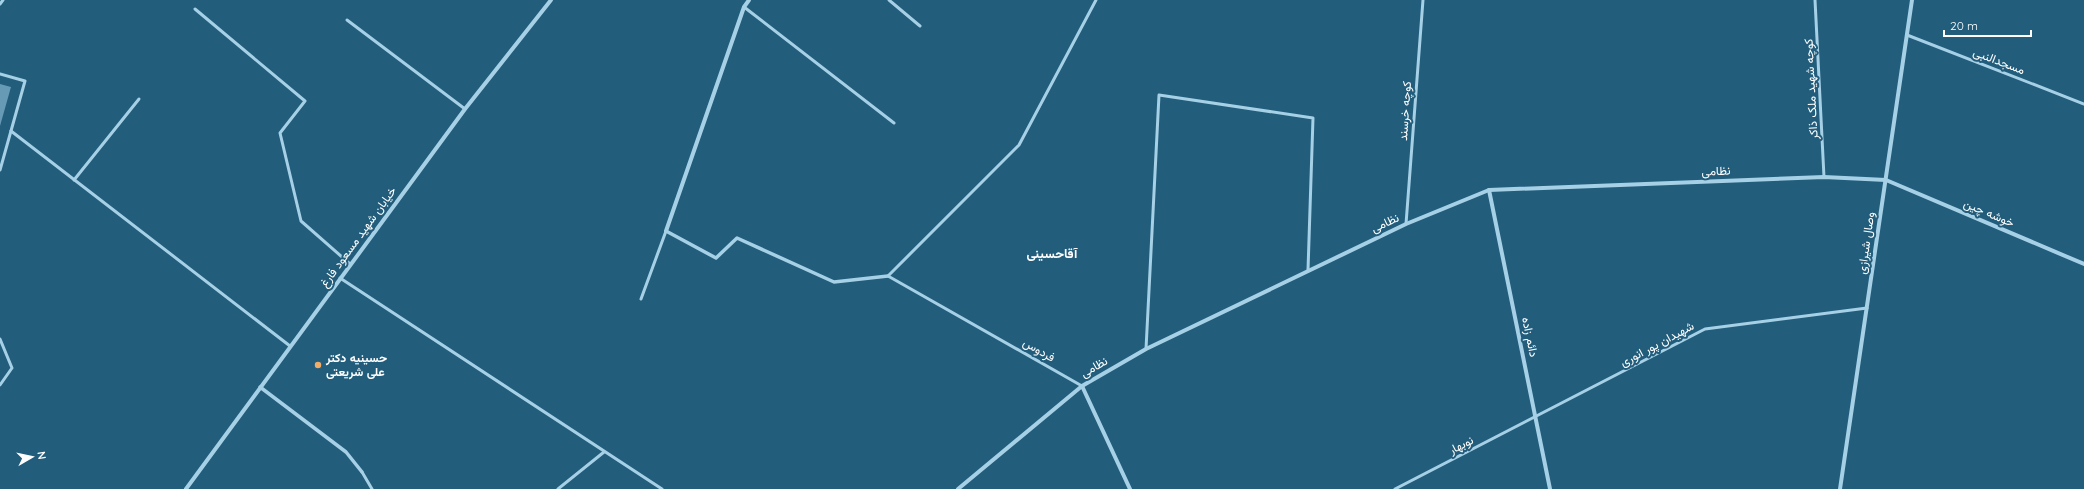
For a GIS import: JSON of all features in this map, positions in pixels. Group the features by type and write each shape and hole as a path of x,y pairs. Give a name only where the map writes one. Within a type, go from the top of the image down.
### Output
{"street":[{"name":"خیابان شهید مسعود فارغ","path":"186,489 350,264 466,109 551,0"},
{"path":"749,0 744,7 666,231 716,258 737,238 834,282 888,276"},
{"name":"وصال شیرازی","path":"1840,489 1912,0"},
{"name":"نظامی","path":"958,489 1082,386 1146,349 1406,224 1489,190 1824,177 1886,180"},
{"name":"خوشه چین","path":"1886,180 2084,264"},
{"name":"دائم زاده","path":"1489,190 1550,489"},
{"path":"1082,386 1130,489"},
{"path":"260,387 346,452 362,472"}],"lane":[{"path":"0,4 3,0"},
{"path":"889,0 920,26"},
{"path":"888,276 1019,145 1096,0"},
{"name":"کوچه خرسند","path":"1406,224 1422,0"},
{"name":"کوچه شهید ملک ذاکر","path":"1815,0 1824,177"},
{"path":"744,7 894,122"},
{"path":"195,10 305,101 280,133 301,221 350,264"},
{"path":"347,20 466,109"},
{"name":"مسجدالنبی","path":"1907,36 2084,104"},
{"path":"0,74 25,81 0,170"},
{"path":"1146,349 1159,95 1314,118 1308,270"},
{"path":"74,180 139,99"},
{"path":"11,131 290,346"},
{"path":"641,299 666,231"},
{"name":"فردوس","path":"888,276 1082,386"},
{"path":"340,278 662,489"},
{"name":"شهیدان پور انوری","path":"1536,417 1705,329 1867,308"},
{"path":"0,339 12,368 0,385"},
{"name":"نوبهار","path":"1395,489 1536,417"},
{"path":"558,489 604,452"},
{"path":"362,472 372,489"}],"building":[{"path":"0,84 11,87 0,126"}],"place":[{"name":"حسینیه دکتر علی شریعتی","path":"318,365"}],"district":[{"name":"آقاحسینی","path":"1052,253"}]}
